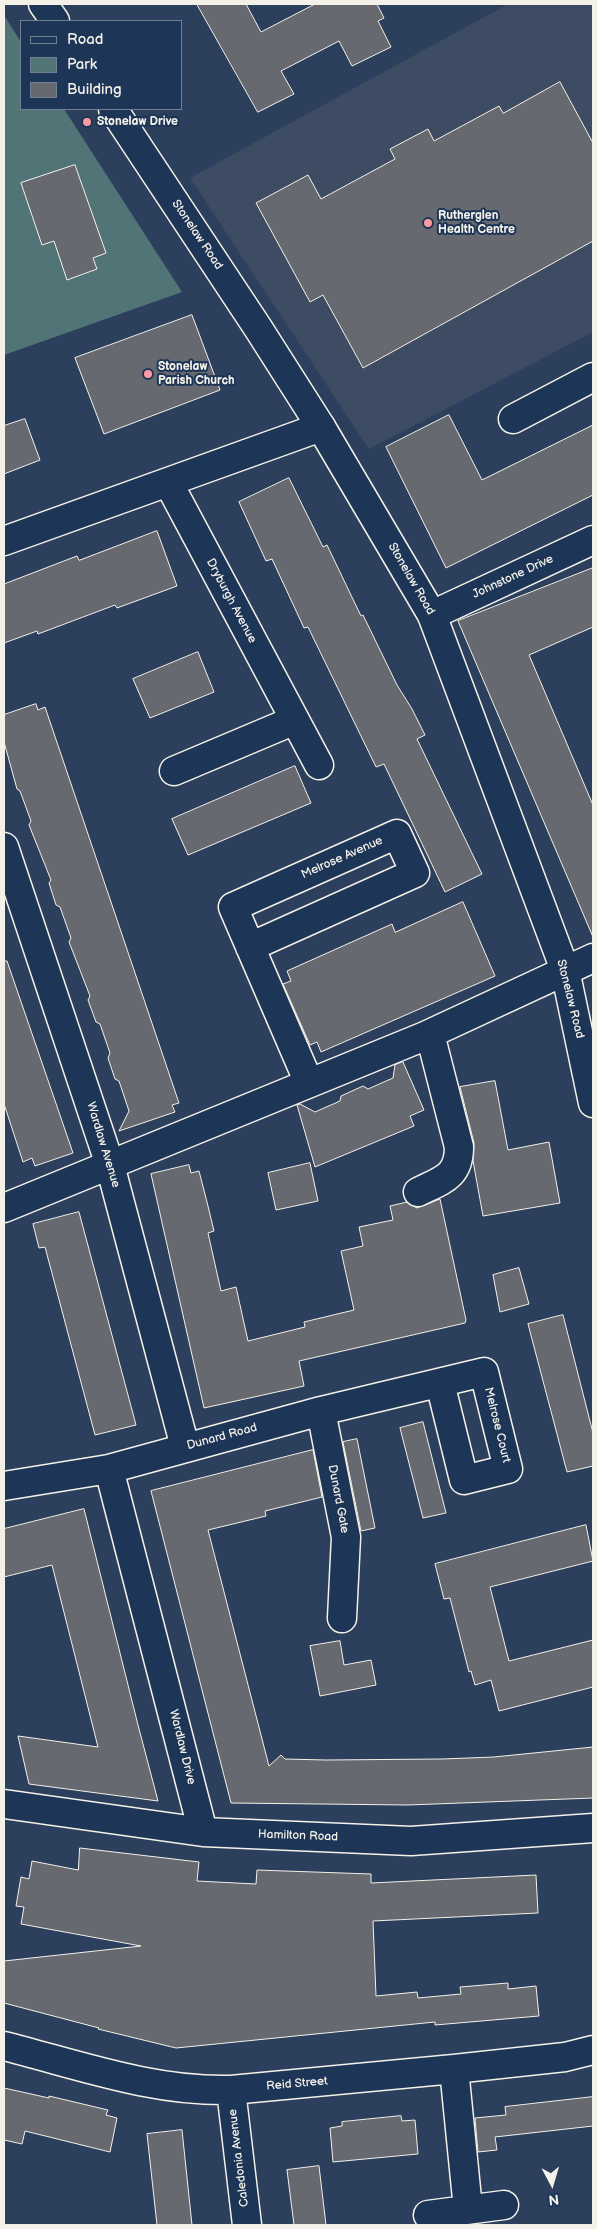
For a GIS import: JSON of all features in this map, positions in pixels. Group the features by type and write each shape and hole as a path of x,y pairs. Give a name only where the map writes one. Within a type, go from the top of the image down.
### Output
{"street":[{"path":"43,4 54,20"},
{"name":"Stonelaw Road","path":"114,110 321,427 432,615 565,970 593,1103"},
{"path":"513,419 593,377"},
{"path":"4,542 321,427"},
{"name":"Dryburgh Avenue","path":"168,482 319,765"},
{"name":"Johnstone Drive","path":"432,615 593,540"},
{"path":"174,771 295,720"},
{"name":"Melrose Avenue","path":"250,947 415,873 397,834 233,907 250,947 309,1083"},
{"name":"Wardlaw Avenue","path":"6,863 110,1165 185,1447"},
{"path":"4,1208 430,1034 593,958"},
{"path":"418,1192 452,1174 459,1161 460,1147 430,1034"},
{"name":"Dunard Road","path":"4,1486 109,1469 321,1411 440,1383"},
{"name":"Dunard Gate","path":"321,1411 346,1537 342,1618"},
{"name":"Wardlaw Drive","path":"109,1469 204,1832"},
{"name":"Hamilton Road","path":"4,1804 204,1832 411,1841 593,1828"},
{"name":"Reid Street","path":"4,2046 168,2087 201,2091 231,2090 454,2069 565,2057 593,2050"},
{"path":"454,2069 468,2209"},
{"name":"Caledonia Avenue","path":"231,2090 247,2225"},
{"path":"428,2214 504,2205"}],"shaded area":[{"path":"508,4 593,4 593,332 369,449 190,178"}],"green space":[{"path":"4,15 20,40 20,110 65,110 182,292 4,355"}],"building":[{"path":"197,4 246,4 261,32 315,4 377,4 384,18 378,21 391,47 352,66 339,41 281,71 294,94 258,112"},
{"name":"Rutherglen Health Centre","path":"560,82 593,143 593,241 363,368 323,295 310,302 256,203 308,175 321,199 395,159 390,149 428,129 434,141 499,106 503,113"},
{"path":"75,165 106,253 93,258 97,269 67,280 54,241 42,245 21,183"},
{"name":"Stonelaw Parish Church","path":"192,315 220,390 104,434 75,358"},
{"path":"449,415 482,480 593,425 593,495 446,568 386,447"},
{"path":"25,419 40,460 4,474 4,426"},
{"path":"289,478 323,547 327,545 361,616 363,615 397,685 425,735 417,739 482,874 445,892 384,764 376,767 308,627 304,628 272,559 266,561 239,502"},
{"path":"157,531 177,586 117,608 115,605 38,634 37,631 4,643 4,584 77,556 79,560"},
{"path":"593,568 593,627 529,655 593,805 593,937 458,621"},
{"path":"198,652 214,692 150,718 133,679"},
{"path":"36,704 38,710 45,707 179,1103 172,1105 175,1112 119,1131 129,1111 119,1081 115,1079 108,1058 110,1053 100,1024 96,1022 88,1000 90,996 69,942 71,938 60,907 56,905 49,883 51,880 29,825 31,821 20,791 17,789 4,742 4,715"},
{"path":"295,766 311,803 188,855 172,819"},
{"path":"463,902 495,976 321,1052 317,1042 310,1045 283,984 291,981 287,971 392,924 395,932"},
{"path":"4,961 7,961 73,1153 35,1166 32,1158 23,1162 4,1104"},
{"path":"403,1062 424,1110 410,1116 414,1126 315,1167 297,1105 300,1104 315,1112 340,1101 341,1096 363,1086 368,1089 393,1078 395,1065"},
{"path":"495,1081 508,1150 549,1142 560,1203 483,1216 473,1161 474,1143 460,1087"},
{"path":"310,1163 318,1201 276,1210 268,1173"},
{"path":"189,1165 191,1173 199,1171 207,1202 214,1231 208,1233 221,1291 236,1287 248,1341 305,1327 304,1322 354,1310 341,1251 363,1246 359,1227 393,1220 390,1206 407,1202 417,1208 440,1199 466,1320 465,1323 299,1361 304,1386 204,1408 151,1174"},
{"path":"79,1212 136,1425 95,1435 45,1247 39,1248 33,1224"},
{"path":"519,1268 529,1304 500,1312 493,1275"},
{"path":"563,1315 593,1433 593,1466 567,1472 528,1324"},
{"path":"423,1422 446,1513 423,1518 400,1428"},
{"path":"357,1439 375,1528 361,1531 343,1442"},
{"path":"313,1450 322,1497 265,1511 266,1516 208,1530 269,1766 281,1755 285,1759 442,1759 494,1757 593,1747 593,1798 408,1805 231,1803 151,1491"},
{"path":"84,1509 158,1801 29,1784 18,1736 98,1747 52,1565 4,1577 4,1529"},
{"path":"586,1525 593,1561 490,1587 509,1661 593,1640 593,1687 499,1711 491,1680 475,1685 471,1671 469,1672 450,1598 444,1599 435,1564"},
{"path":"340,1641 344,1665 371,1660 376,1685 320,1696 310,1646"},
{"path":"80,1848 199,1862 197,1881 256,1884 257,1870 371,1874 371,1883 536,1875 538,1913 373,1921 376,1996 417,1992 418,1998 461,1994 460,1987 508,1983 508,1989 536,1986 539,2016 435,2025 435,2022 176,2048 4,2003 4,1961 141,1946 21,1924 24,1907 16,1906 21,1877 29,1879 32,1861 78,1870"},
{"path":"4,2088 108,2110 106,2115 117,2118 110,2152 25,2131 22,2144 4,2140"},
{"path":"593,2097 593,2126 495,2137 497,2150 478,2152 475,2118 506,2115 505,2107"},
{"path":"401,2116 402,2121 415,2120 418,2154 333,2162 330,2128 342,2126 342,2122"},
{"path":"182,2130 192,2225 157,2225 147,2134"},
{"path":"319,2166 326,2225 294,2225 287,2170"}],"place":[{"name":"Stonelaw Drive","path":"87,122"},
{"name":"Rutherglen Health Centre","path":"428,223"},
{"name":"Stonelaw Parish Church","path":"148,374"}]}
